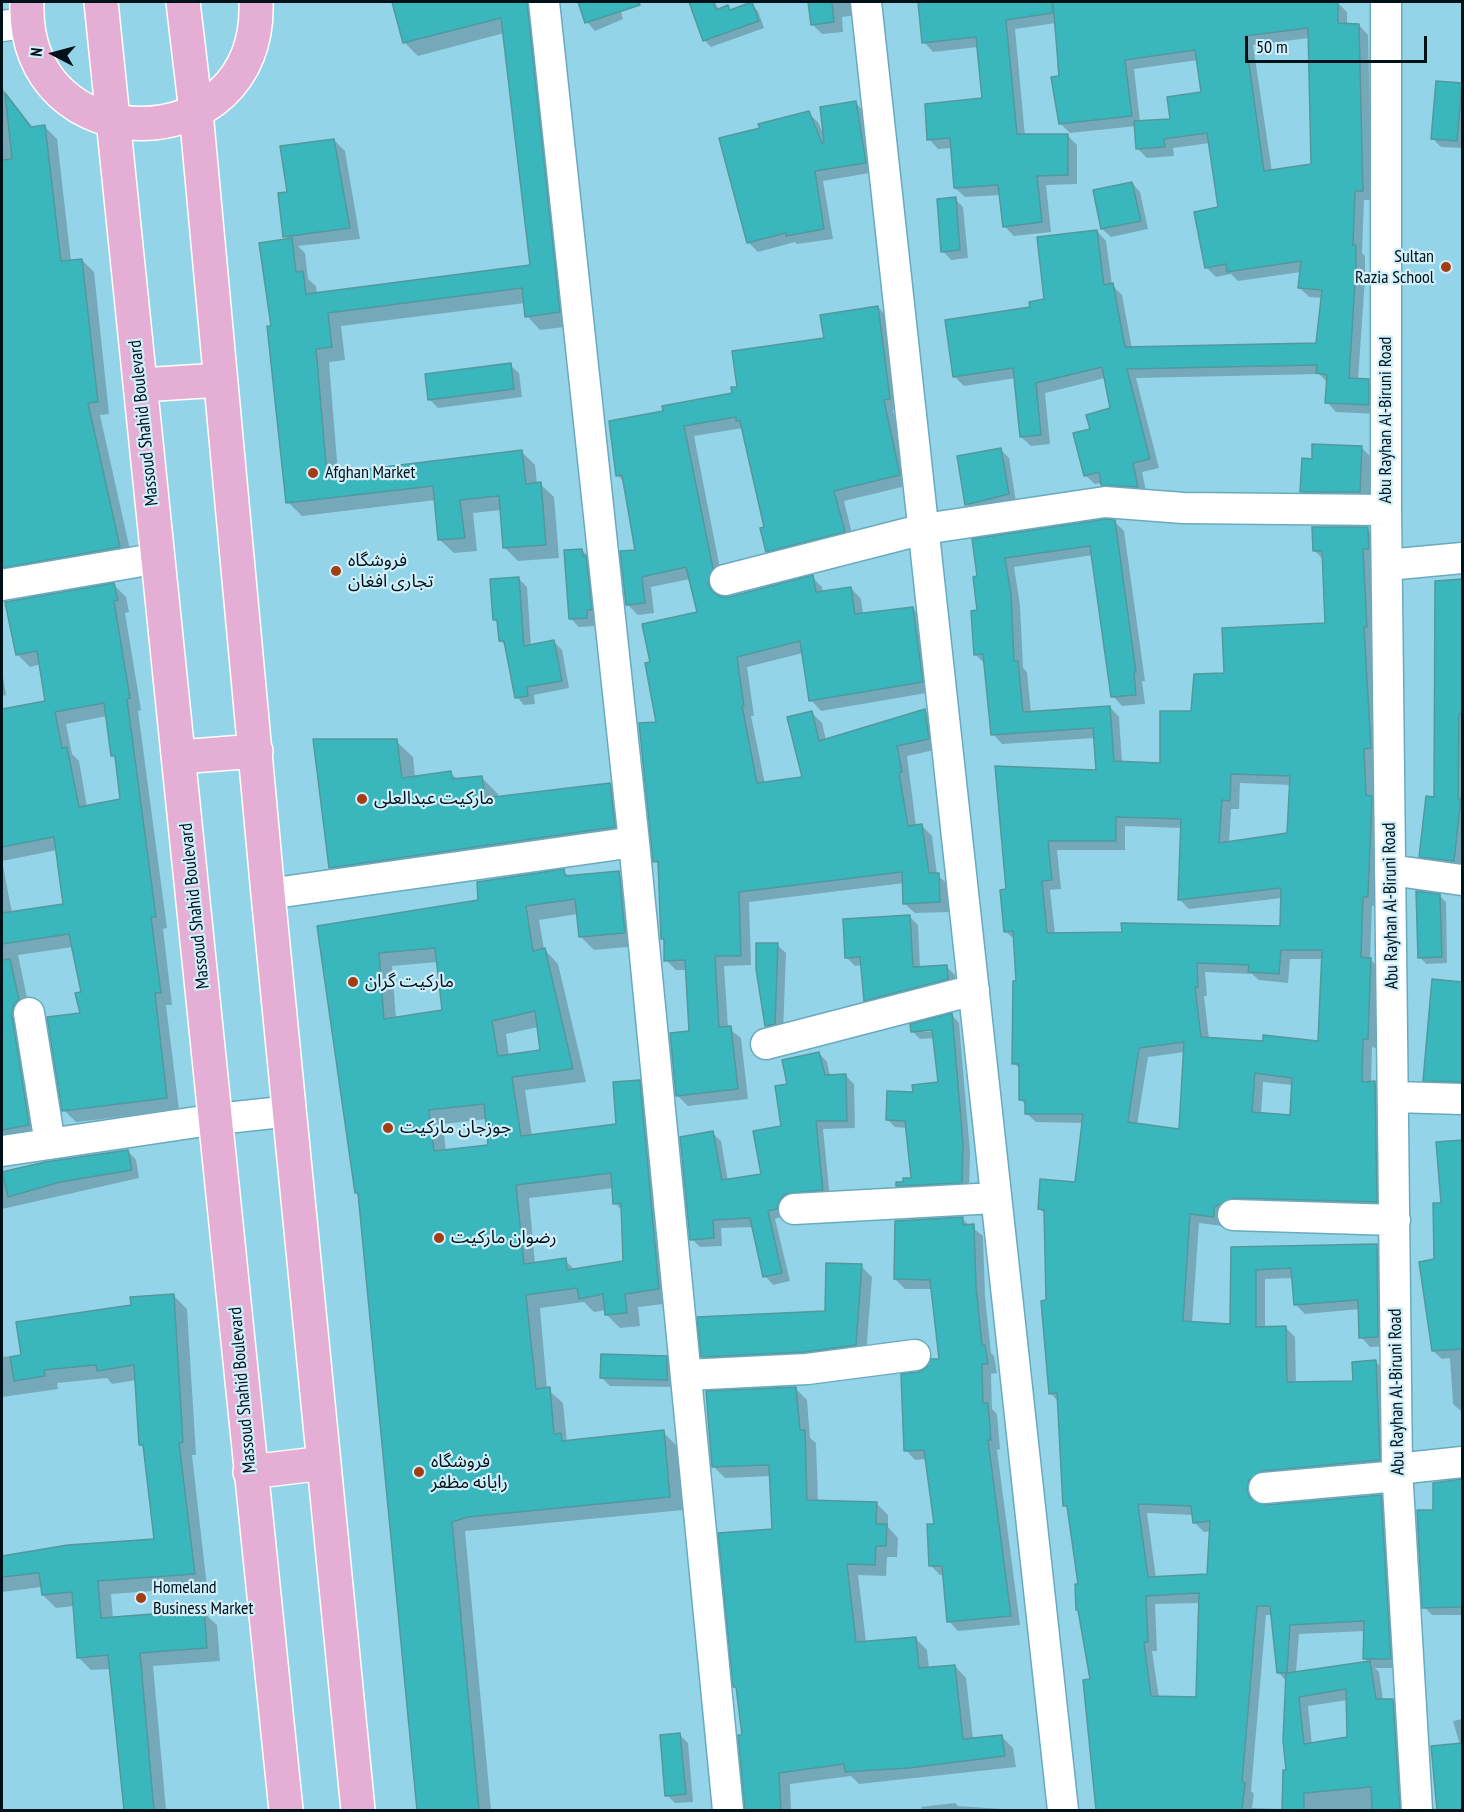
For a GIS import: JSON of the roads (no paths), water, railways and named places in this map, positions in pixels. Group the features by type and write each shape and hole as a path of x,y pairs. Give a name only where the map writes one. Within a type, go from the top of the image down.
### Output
{"main road":[{"name":"Massoud Shahid Boulevard","path":"101,2 286,1810"},
{"path":"183,2 196,112 268,894 358,1810"},
{"path":"18,17 36,56 54,85 80,108 112,122 150,124 169,122 196,112 225,89 246,59 256,23 256,2"},
{"path":"141,385 220,380"},
{"path":"179,757 256,751"},
{"path":"250,1472 324,1463"}],"street":[{"path":"544,2 634,842 729,1810"},
{"path":"866,2 1063,1810"},
{"name":"Abu Rayhan Al-Biruni Road","path":"1386,2 1386,510 1398,1473 1417,1810"},
{"path":"725,580 924,529 1105,501 1183,508 1386,510"},
{"path":"2,585 159,558"},
{"path":"1387,565 1462,558"},
{"path":"268,894 634,842"},
{"path":"1390,870 1462,880"},
{"path":"766,1044 974,990"},
{"path":"29,1013 50,1144"},
{"path":"1394,1097 1462,1099"},
{"path":"2,1151 217,1119 291,1111"},
{"path":"794,1209 995,1198"},
{"path":"1233,1215 1395,1220"},
{"path":"686,1375 807,1369 915,1355"},
{"path":"1264,1488 1398,1473 1462,1462"}],"place":[{"name":"Sultan Razia School","path":"1446,267"},
{"name":"Afghan Market","path":"313,473"},
{"name":"فروشگاه تجاری افغان","path":"336,571"},
{"name":"مارکیت عبدالعلی","path":"362,799"},
{"name":"مارکیت گران","path":"353,982"},
{"name":"جوزجان مارکیت","path":"388,1128"},
{"name":"رضوان مارکیت","path":"439,1238"},
{"name":"فروشگاه رایانه مظفر","path":"419,1472"},
{"name":"Homeland Business Market","path":"141,1598"}]}
